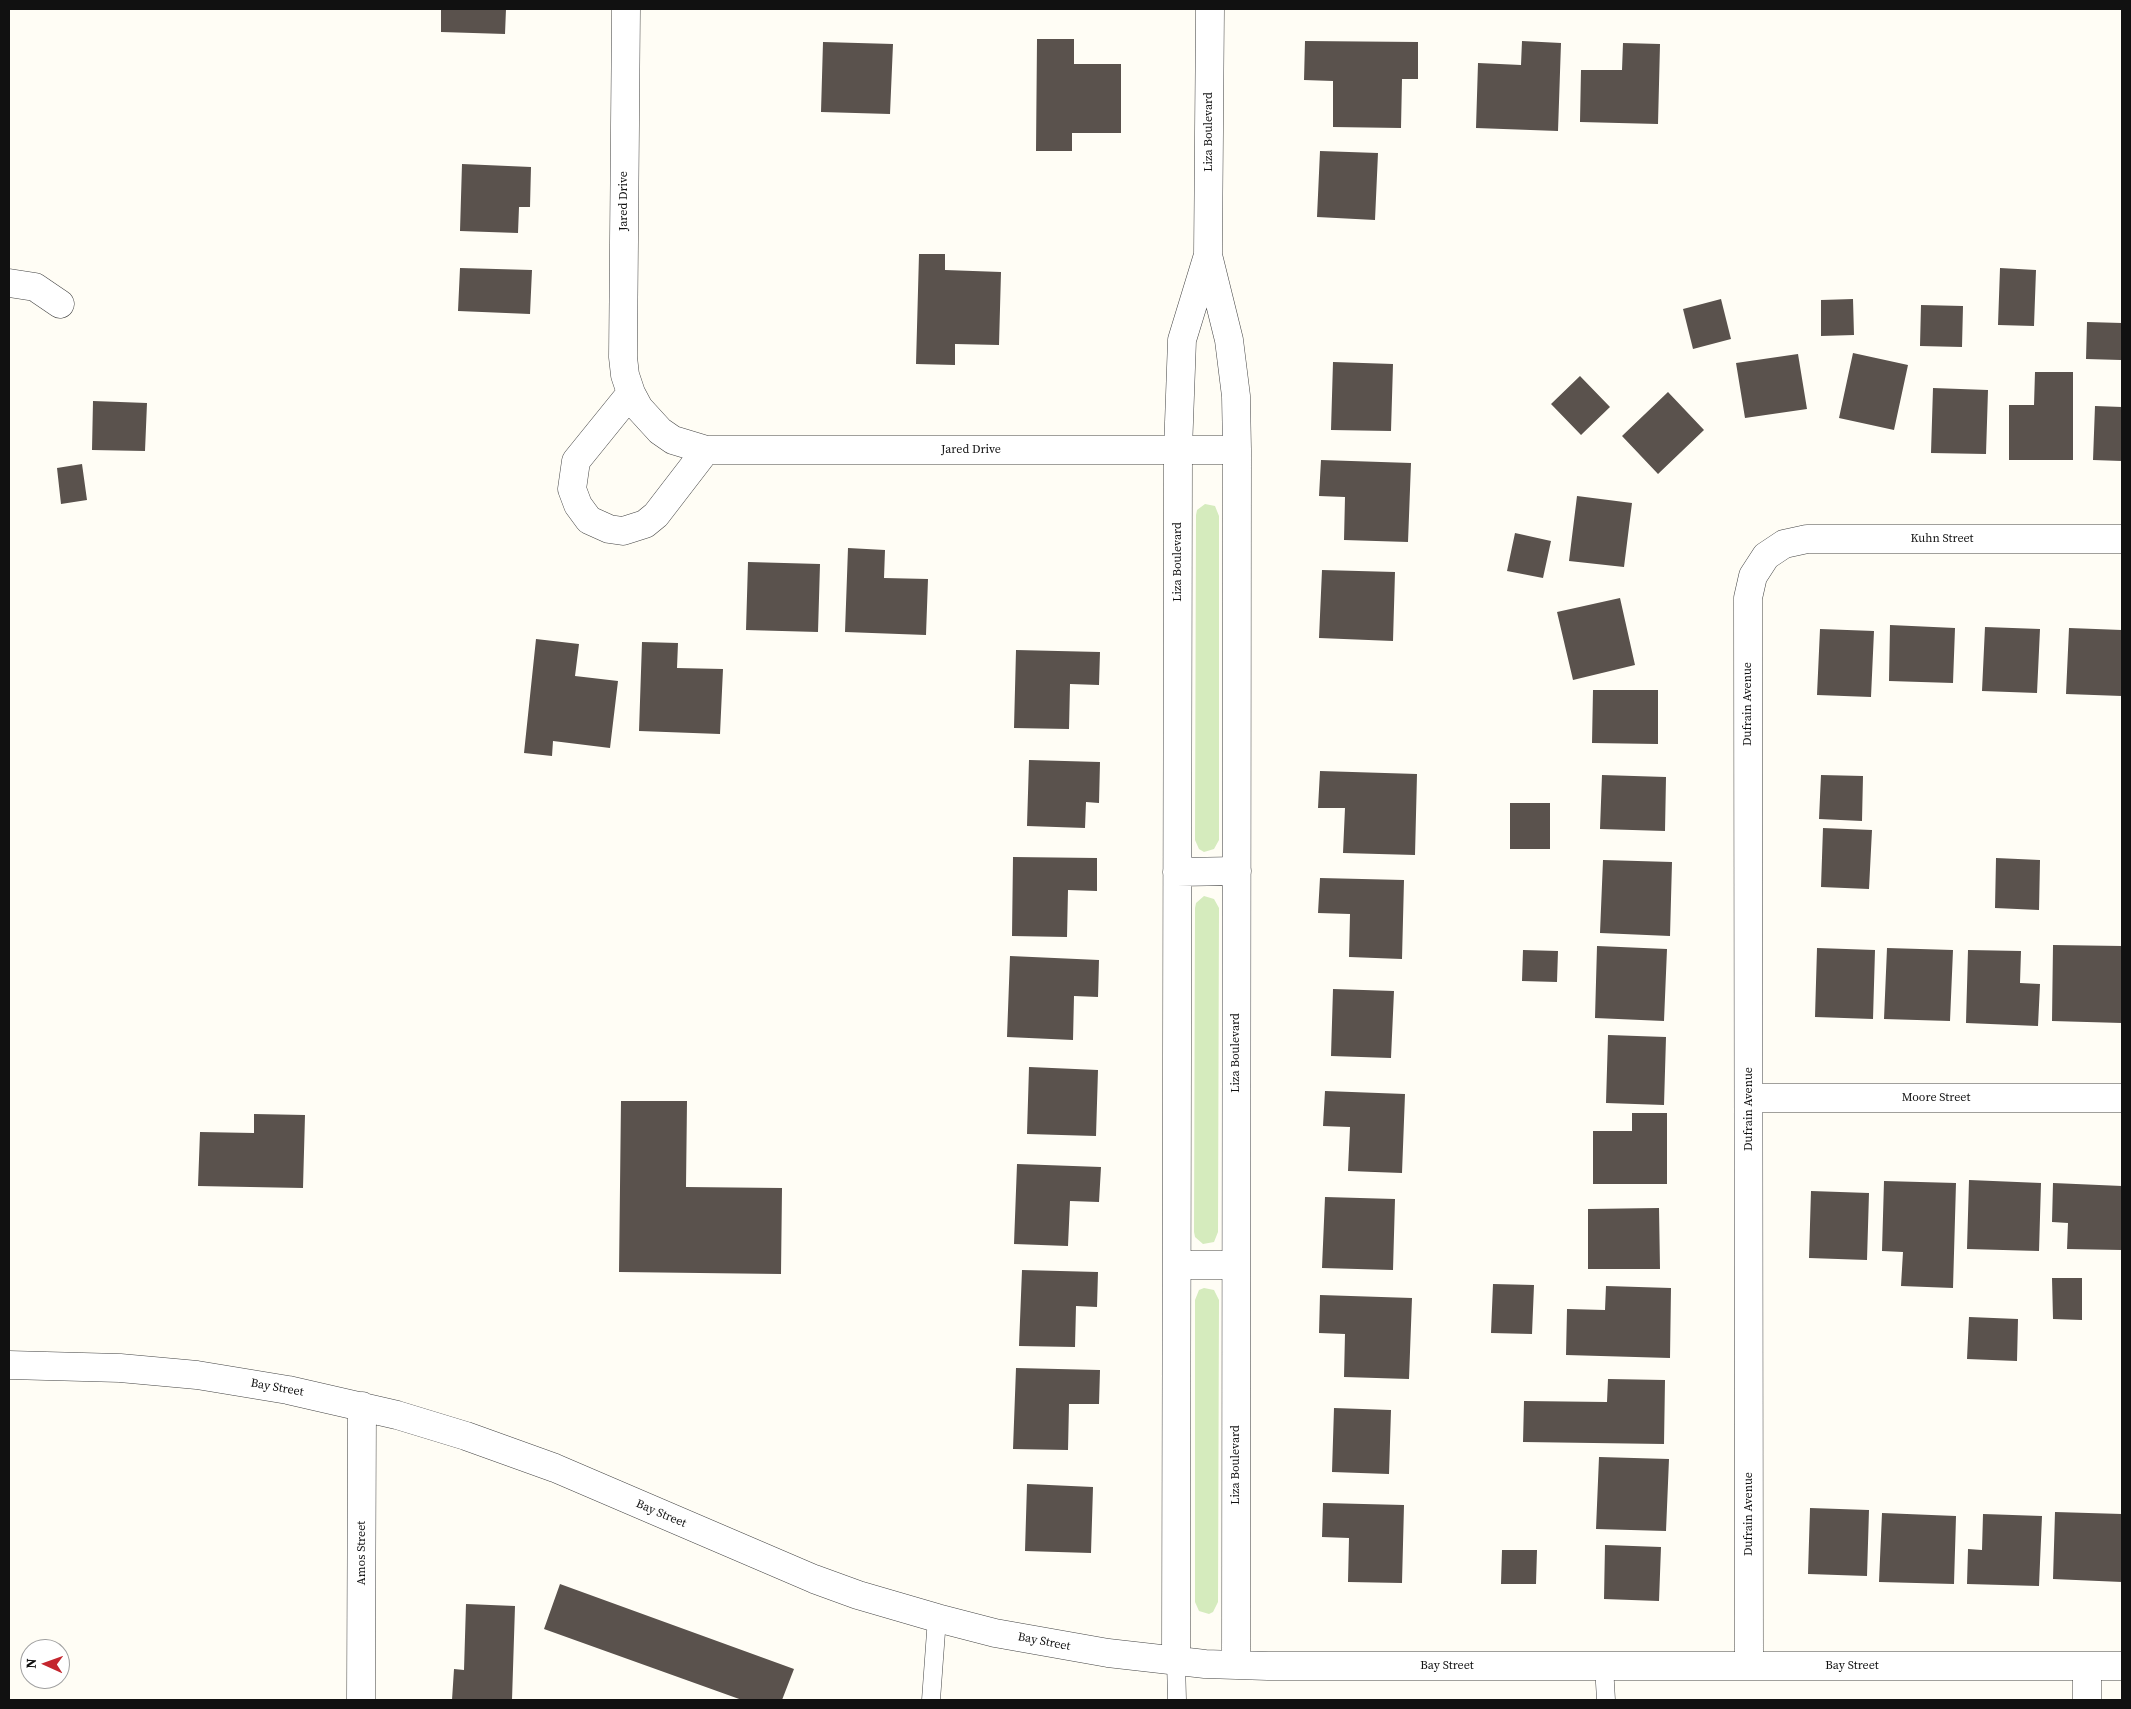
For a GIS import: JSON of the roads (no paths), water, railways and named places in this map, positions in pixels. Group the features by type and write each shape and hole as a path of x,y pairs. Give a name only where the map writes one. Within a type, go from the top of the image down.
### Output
{"street":[{"name":"Jared Drive","path":"626,9 623,357 625,375 631,393 639,408 660,432 680,443 706,450 1237,450"},
{"name":"Liza Boulevard","path":"1210,9 1208,255 1229,340 1236,396 1237,450 1236,1665"},
{"name":"Liza Boulevard","path":"1176,1661 1178,450 1182,340 1208,255"},
{"path":"9,283 35,287 60,304"},
{"path":"631,393 576,461 572,489 578,505 589,520 609,529 623,531 645,524 656,515 706,450"},
{"name":"Kuhn Street","path":"1766,556 1784,544 1807,539 2122,539"},
{"name":"Dufrain Avenue","path":"1749,1666 1748,598 1753,576 1766,556"},
{"path":"1177,872 1237,872"},
{"name":"Moore Street","path":"1749,1098 2122,1098"},
{"path":"1177,1265 1236,1265"},
{"name":"Bay Street","path":"9,1365 111,1367 197,1375 288,1390 362,1406 431,1425 555,1468 814,1579 937,1618 1033,1641 1108,1653 1176,1661 1236,1665 2122,1666"},
{"name":"Amos Street","path":"361,1700 362,1406"},
{"path":"2087,1666 2087,1700"}],"lane":[{"path":"931,1700 937,1618"},
{"path":"1176,1661 1177,1700"},
{"path":"1604,1666 1606,1700"}]}
